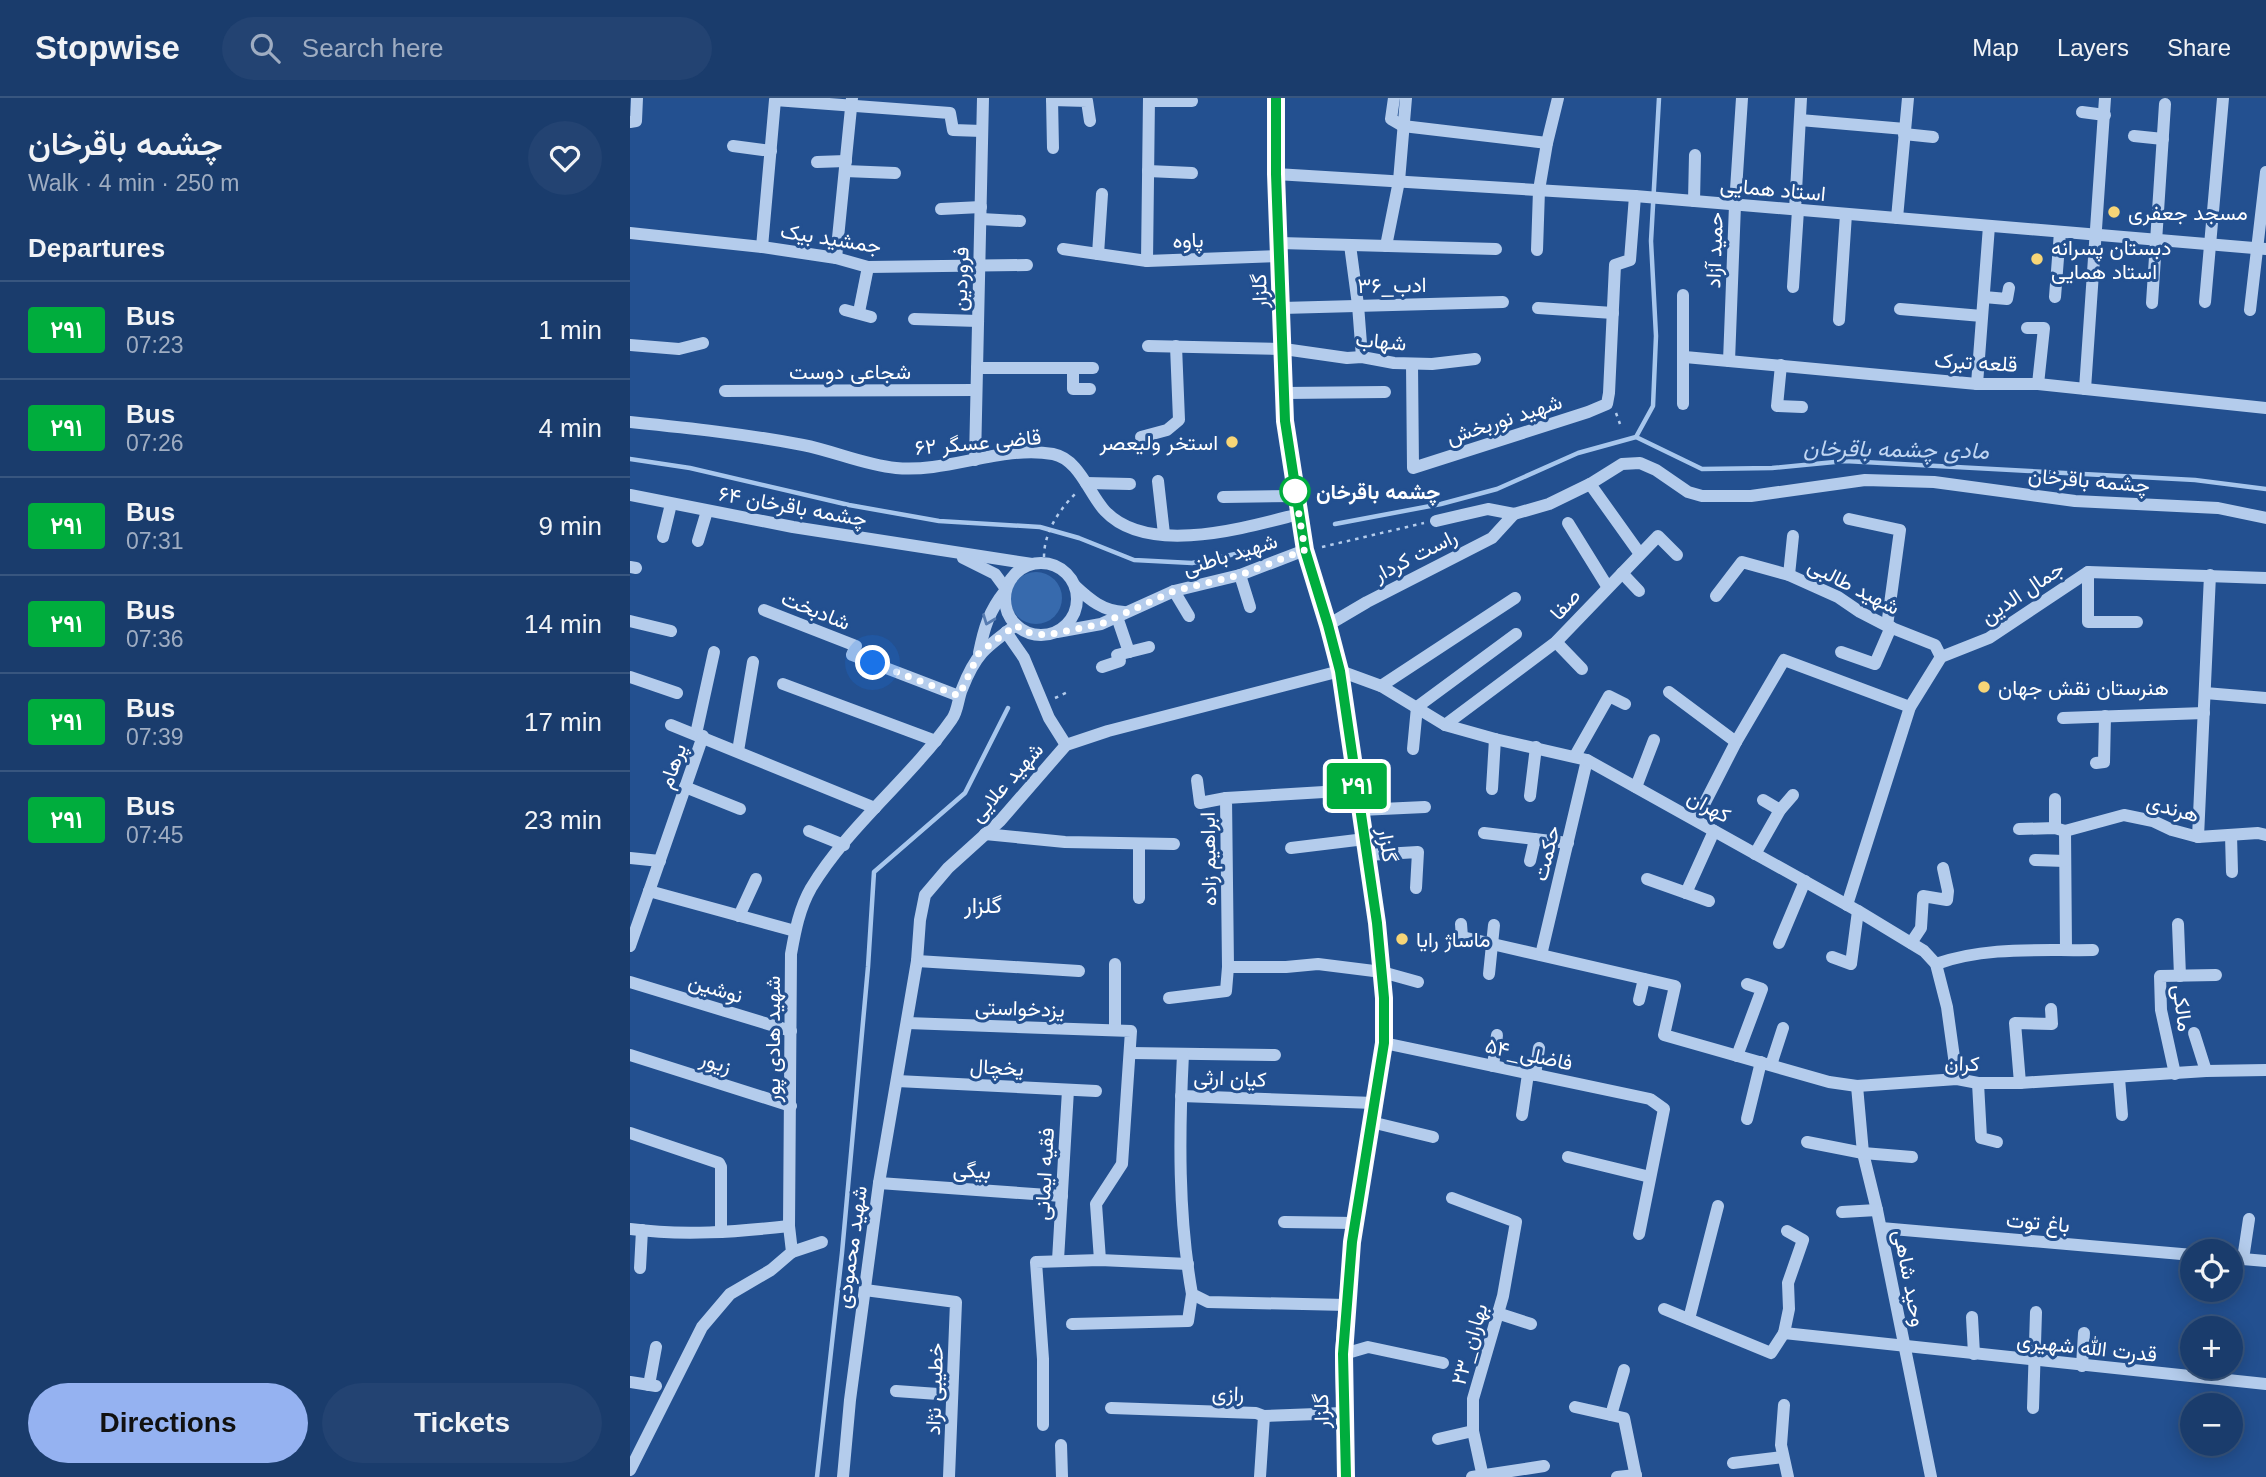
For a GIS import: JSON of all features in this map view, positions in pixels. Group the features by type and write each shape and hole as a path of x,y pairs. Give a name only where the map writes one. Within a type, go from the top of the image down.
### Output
{"main road":[{"name":"گلزار","path":"1276,98 1276,174 1285,421 1305,550 1340,671 1382,972 1384,1043 1355,1223 1343,1354 1346,1477"}],"street":[{"path":"630,122 636,121 637,98"},
{"name":"فروردین","path":"975,460 983,98"},
{"path":"1394,98 1391,119 1404,126 1547,143"},
{"path":"1386,246 1399,181 1406,98"},
{"path":"1537,250 1539,190 1558,98"},
{"name":"حمید آزاد","path":"1730,361 1735,205 1742,98"},
{"path":"1793,287 1801,98"},
{"path":"1897,218 1908,98"},
{"path":"2085,389 2105,98"},
{"path":"2205,302 2223,98"},
{"path":"1053,148 1052,99 1087,101 1090,121"},
{"path":"1147,261 1149,99 1192,101"},
{"path":"762,247 775,100 852,102 950,113 953,130 982,131"},
{"path":"836,258 852,102"},
{"path":"2152,303 2165,104"},
{"path":"2082,111 2105,114"},
{"path":"1800,120 1905,131 1933,137"},
{"path":"2134,136 2163,139"},
{"path":"733,146 771,151"},
{"path":"1689,201 1695,155"},
{"path":"817,162 895,173"},
{"path":"1148,171 1192,173"},
{"path":"2250,310 2262,248 2266,172"},
{"name":"استاد همایی","path":"1276,174 1689,201 2262,248"},
{"path":"1098,254 1102,194"},
{"path":"1538,308 1613,313 1615,265 1630,260 1635,197"},
{"path":"942,209 1020,221"},
{"path":"1839,320 1846,214"},
{"path":"1977,384 1989,226"},
{"path":"2055,298 2060,232"},
{"name":"جمشید بیک","path":"630,233 762,247 836,258 869,267 1027,265"},
{"path":"1350,245 1362,357"},
{"name":"پاوه","path":"1063,249 1147,261 1350,245 1496,249"},
{"path":"845,310 865,314 869,267"},
{"path":"1984,298 2007,299 2009,288"},
{"path":"1683,295 1683,404"},
{"name":"۳۶_ادب","path":"1282,308 1503,302"},
{"path":"1900,309 1982,316"},
{"name":"شهید نوربخش","path":"1412,364 1413,468 1607,404 1613,313"},
{"path":"914,319 978,321"},
{"path":"2027,328 2044,328 2038,384"},
{"path":"630,345 679,349 703,343"},
{"name":"شهاب","path":"1148,346 1284,349 1412,364 1475,359"},
{"path":"1141,438 1167,430 1180,420 1176,346"},
{"name":"قلعه تبرک","path":"1685,357 1977,384 2038,384 2266,408"},
{"path":"1781,365 1777,406 1802,407"},
{"path":"977,368 1093,368"},
{"path":"1073,368 1073,390 1090,389"},
{"name":"شجاعی دوست","path":"724,391 976,390"},
{"path":"1285,393 1385,392"},
{"name":"قاضی عسگر ۶۲","path":"630,422 805,445 896,468 922,468 1036,452 1056,454 1066,459 1105,511 1124,525 1144,532 1223,533 1297,505"},
{"name":"چشمه باقرخان","path":"1436,521 1488,509 1514,514 1549,504 1590,484 1622,464 1640,463 1656,470 1688,492 1702,496 1751,496 1865,480 1934,482 2075,501 2218,508 2266,518"},
{"path":"1158,481 1164,534"},
{"path":"1086,483 1130,484"},
{"path":"1590,484 1640,554 1658,536 1677,555"},
{"name":"چشمه باقرخان ۶۴","path":"630,495 707,511 949,552"},
{"path":"1223,497 1297,505"},
{"path":"663,537 671,504"},
{"path":"698,541 707,511"},
{"name":"راست کردار","path":"1328,625 1492,538 1514,514"},
{"path":"1842,652 1875,664 1889,627 1900,530 1849,519"},
{"path":"1568,523 1608,586"},
{"path":"1789,575 1793,536"},
{"name":"شهید باطنی","path":"1057,632 1101,624 1174,591 1240,575 1305,550"},
{"path":"949,552 1038,563 1063,570 1075,586 1101,607 1122,614 1129,652"},
{"path":"949,552 995,574 1005,590 1005,604 1011,629 1049,718 1066,745"},
{"name":"صفا","path":"1445,725 1556,642 1640,554"},
{"name":"شهید طالبی","path":"1716,596 1742,562 1789,575 1838,597 1889,627 1935,645 1941,657"},
{"path":"979,653 985,622 994,604 1016,573 1038,563"},
{"path":"2088,572 2088,622 2137,622"},
{"name":"جمال الدین","path":"1941,657 1989,638 2088,572 2266,578"},
{"path":"1622,573 1639,591"},
{"path":"1240,575 1250,607"},
{"path":"2198,837 2210,575"},
{"path":"1011,629 1035,635 1057,632 1066,626 1077,607 1075,586"},
{"path":"1174,591 1189,616"},
{"path":"1381,686 1515,598"},
{"name":"شادبخت","path":"764,610 856,646 852,655 959,696"},
{"path":"630,621 671,631"},
{"name":"شهید هادی پور","path":"792,1252 789,1226 791,954 797,920 811,889 844,845 936,741 954,715 959,696 979,653 1011,629"},
{"path":"1413,749 1417,707 1516,634"},
{"path":"1556,642 1582,669"},
{"path":"1102,667 1120,661 1117,655 1149,647"},
{"path":"671,725 699,735 714,652"},
{"path":"1832,957 1851,964 1852,908 1909,707 1941,657"},
{"path":"1696,820 1784,660 1909,707"},
{"path":"738,751 753,662"},
{"name":"کهران","path":"1340,671 1381,686 1445,725 1581,758 1852,908 1924,951 1936,964"},
{"name":"شهید علایی","path":"907,1023 918,961 920,920 925,895 948,868 1000,821 1066,745 1108,731 1340,671"},
{"path":"630,677 677,693"},
{"path":"783,684 936,741"},
{"path":"1669,692 1736,743"},
{"path":"2205,693 2266,698"},
{"name":"حکمت","path":"1541,956 1568,843 1581,758 1609,696 1625,704"},
{"path":"2063,718 2204,713"},
{"path":"2096,763 2104,762 2105,716"},
{"name":"پرهام","path":"630,946 685,788 699,735 875,808"},
{"path":"1492,789 1495,739"},
{"path":"1636,787 1654,740"},
{"path":"1530,796 1536,747"},
{"path":"1197,780 1200,803 1226,798"},
{"path":"685,788 740,808"},
{"name":"ابراهیم زاده","path":"1169,998 1226,991 1226,798 1357,790"},
{"path":"1755,853 1780,810 1793,795"},
{"path":"2055,799 2065,861 2066,950"},
{"path":"1763,800 1780,810"},
{"path":"1360,810 1425,807"},
{"name":"هرندی","path":"2019,829 2060,829 2124,815 2153,821 2172,830 2198,837 2266,835"},
{"path":"809,831 844,845"},
{"path":"1686,893 1714,831"},
{"path":"1484,833 1568,843"},
{"path":"985,834 1065,842 1174,844"},
{"path":"2231,835 2232,872"},
{"path":"1530,861 1535,839"},
{"path":"1139,844 1139,898"},
{"path":"1291,848 1366,847 1418,852 1416,888"},
{"path":"630,858 660,861"},
{"path":"2035,860 2065,861"},
{"path":"1911,943 1921,928 1923,896 1947,900 1948,891 1943,868"},
{"path":"739,916 756,879"},
{"path":"1647,879 1709,901"},
{"path":"1779,943 1805,881"},
{"path":"649,891 795,931"},
{"path":"1461,924 1462,937 1644,979 1639,1000"},
{"name":"مالکی","path":"2175,1074 2161,1010 2160,976 2180,976 2178,924"},
{"path":"1489,974 1494,925"},
{"path":"1957,1079 1947,1007 1936,964 1952,958 1990,952 2093,950"},
{"path":"918,961 1079,971"},
{"path":"1115,964 1115,1030"},
{"path":"1228,967 1318,964 1382,972 1418,982"},
{"path":"2180,976 2216,975"},
{"name":"کران","path":"1644,979 1675,986 1664,1035 1829,1083 1857,1086 1957,1079 1978,1083 2020,1083 2206,1071 2266,1070"},
{"name":"نوشین","path":"630,982 791,1031"},
{"path":"1737,1056 1762,989 1747,984"},
{"path":"2020,1083 2015,1023 2052,1024 2051,1009"},
{"name":"یزدخواستی","path":"907,1023 1131,1031 1130,1053"},
{"name":"شهید محمودی","path":"844,1477 850,1400 879,1184 907,1023"},
{"path":"1747,1119 1766,1064 1783,1028"},
{"path":"2194,1033 2206,1071"},
{"path":"1493,1066 1497,1035"},
{"name":"۵۴_فاضلی","path":"1384,1043 1650,1098 1664,1109 1650,1177"},
{"path":"1522,1115 1539,1048"},
{"path":"1100,1260 1096,1204 1122,1164 1130,1053"},
{"name":"کیان ارثی","path":"1130,1053 1184,1054 1181,1096 1374,1103"},
{"path":"1184,1054 1275,1055"},
{"name":"زیور","path":"630,1055 791,1106"},
{"path":"2119,1078 2122,1115"},
{"name":"یخچال","path":"897,1081 1096,1091"},
{"path":"1978,1083 1981,1138 1997,1142"},
{"name":"وحید شاهی","path":"1857,1086 1863,1153 1881,1228 1931,1477"},
{"name":"فقیه ایمانی","path":"1058,1260 1068,1090"},
{"path":"1072,1324 1188,1321 1192,1294 1181,1186 1181,1096"},
{"path":"1371,1122 1433,1137"},
{"path":"630,1133 719,1163 721,1232"},
{"path":"1807,1142 1863,1153 1912,1157"},
{"path":"1568,1157 1650,1177 1639,1234"},
{"name":"بیگی","path":"879,1184 1062,1196"},
{"name":"۲۳_بهاران","path":"1452,1198 1516,1222 1503,1296 1473,1399 1473,1431 1479,1476"},
{"path":"1689,1319 1718,1206"},
{"path":"1842,1212 1877,1210"},
{"path":"2243,1239 2249,1219"},
{"path":"1284,1222 1355,1223"},
{"path":"639,1268 636,1230 661,1233 721,1232 789,1226"},
{"name":"باغ توت","path":"1881,1228 2180,1254"},
{"path":"1664,1309 1771,1353 1784,1333 1789,1309 1788,1283 1803,1240 1787,1231"},
{"path":"630,1470 635,1449 702,1327 730,1294 771,1270 792,1252 822,1242"},
{"path":"2243,1259 2266,1261"},
{"path":"1043,1425 1043,1359 1036,1262 1100,1260 1188,1264"},
{"name":"خطیبی نژاد","path":"865,1290 956,1302 949,1477"},
{"path":"1192,1294 1208,1302 1347,1305"},
{"path":"2033,1408 2036,1312"},
{"path":"1497,1313 1531,1324"},
{"path":"1972,1317 1974,1354"},
{"name":"قدرت الله شهیری","path":"1784,1333 1905,1348 2266,1384"},
{"path":"2082,1366 2084,1334"},
{"path":"630,1382 653,1385 656,1347"},
{"path":"1343,1354 1368,1347 1443,1363"},
{"path":"1611,1415 1624,1370"},
{"path":"896,1391 952,1395"},
{"path":"1784,1405 1781,1445 1787,1477"},
{"path":"1575,1407 1624,1418 1636,1476 1617,1477"},
{"name":"رازی","path":"1111,1408 1256,1413 1264,1416 1343,1413"},
{"path":"1260,1477 1264,1416"},
{"path":"1438,1439 1473,1431"},
{"path":"1060,1445 1062,1477"},
{"path":"1733,1463 1783,1457"},
{"path":"1479,1476 1544,1466"},
{"path":"630,1475 640,1477"}],"path":[{"path":"1038,563 1056,517 1086,483"},
{"path":"1305,550 1436,521"}],"shaded area":[{"path":"1036,572 1046,574 1054,580 1060,588 1060,608 1054,616 1046,622 1036,624 1026,622 1018,616 1012,608 1010,598 1012,588 1018,580 1026,574"}],"waterway":[{"path":"1636,437 1653,406 1656,336 1651,241 1659,98"},
{"name":"مادی چشمه باقرخان","path":"1335,524 1441,504 1497,489 1578,453 1636,437 1702,469 1772,468 1845,461 2195,480 2266,489"},
{"path":"630,459 690,468 849,505 939,521 1040,527 1079,538 1134,560 1192,563 1245,552"},
{"path":"817,1477 842,1253 874,872 965,793 1008,708"}],"bus line":[{"name":"۲۹۱","path":"1276,98 1276,174 1285,421 1305,550 1340,671 1377,923 1384,998 1384,1043 1352,1242 1343,1354 1346,1477"}],"place":[{"name":"مسجد جعفری","path":"2114,212"},
{"name":"دبستان پسرانه استاد همایی","path":"2037,259"},
{"name":"استخر ولیعصر","path":"1232,442"},
{"name":"چشمه باقرخان","path":"1295,491"},
{"name":"هنرستان نقش جهان","path":"1984,687"},
{"name":"ماساژ رایا","path":"1402,939"}],"district":[{"name":"گلزار","path":"983,905"}],"route":[{"path":"873,663 959,696 979,653 1016,625 1025,632 1046,635 1101,624 1174,591 1240,575 1305,550 1295,491"}]}
